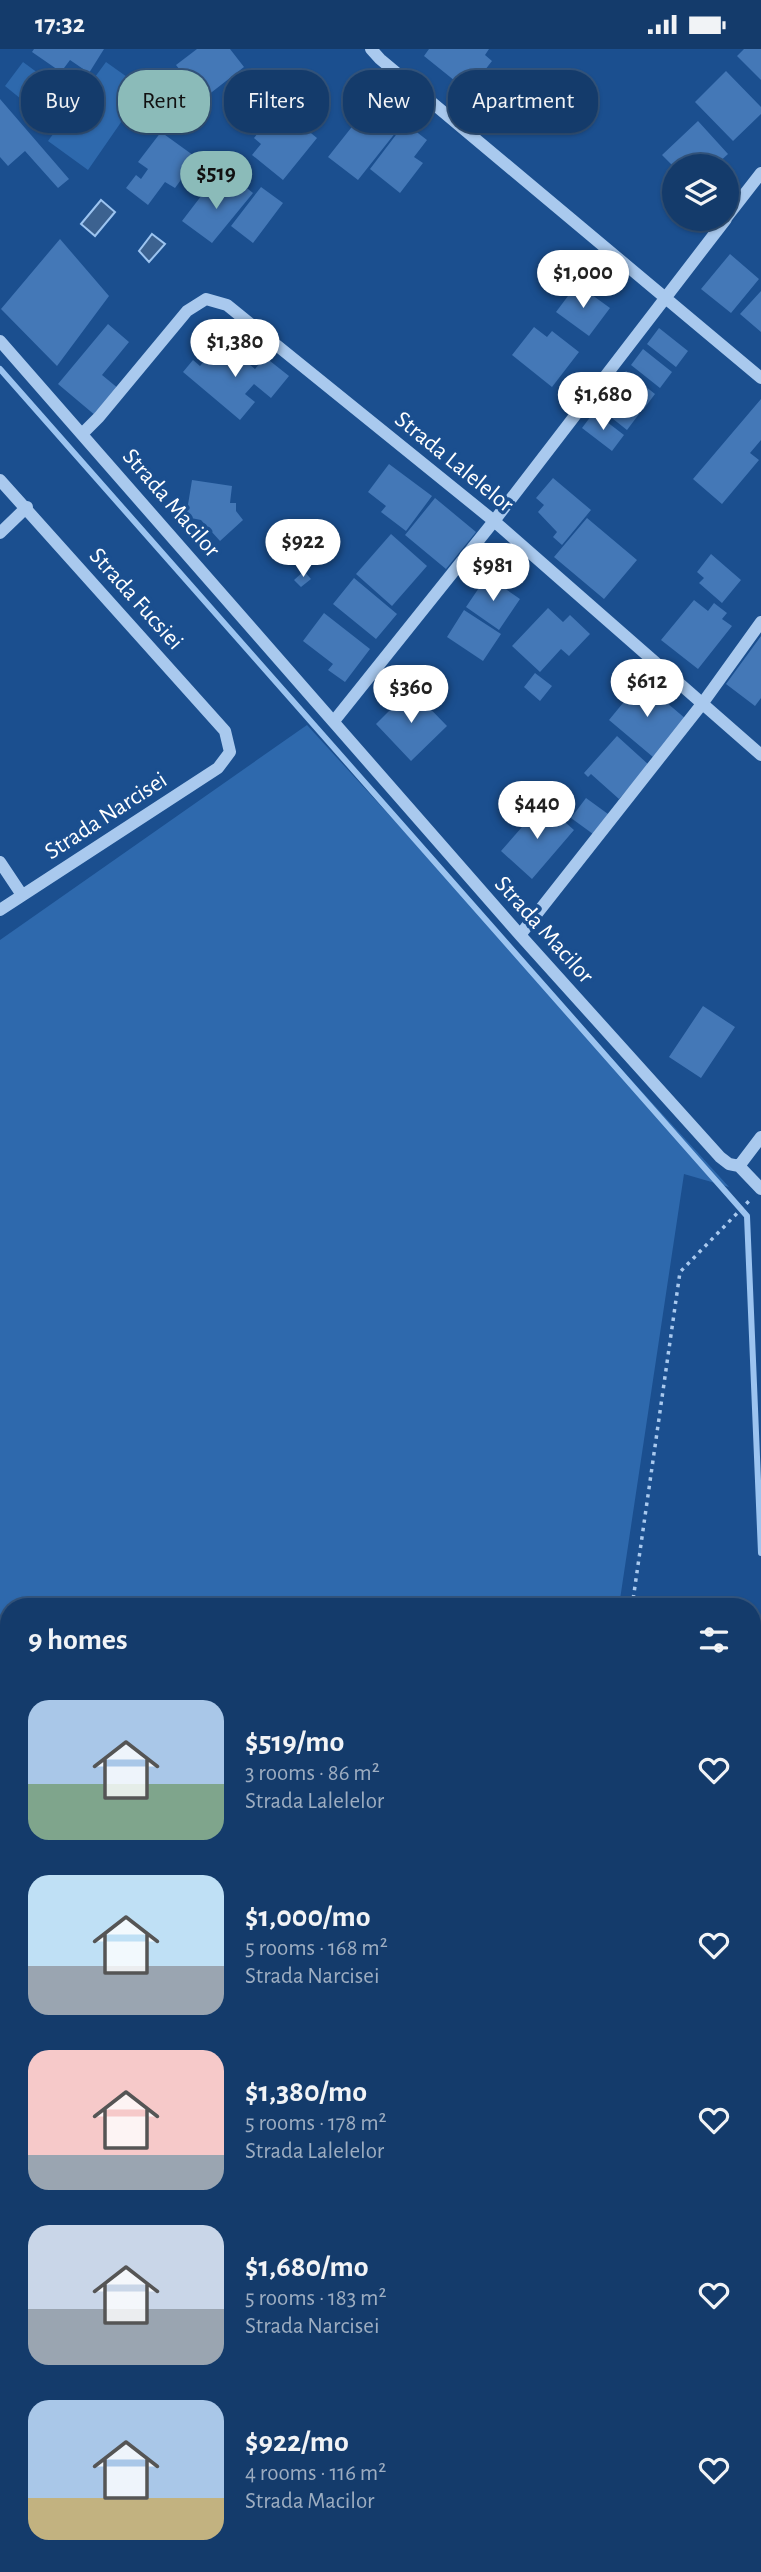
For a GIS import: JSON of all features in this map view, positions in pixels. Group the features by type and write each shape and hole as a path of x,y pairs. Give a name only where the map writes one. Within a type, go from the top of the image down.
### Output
{"street":[{"path":"380,52 761,378"},
{"path":"739,201 761,173"},
{"path":"334,721 494,521 716,231"},
{"name":"Strada Lalelelor","path":"82,434 187,311 206,299 226,305 494,521 761,755"},
{"name":"Strada Macilor","path":"0,341 520,935 720,1157 729,1164 739,1166 761,1189"},
{"name":"Strada Fucsiei","path":"0,479 225,730 230,752"},
{"path":"0,533 27,507"},
{"path":"520,935 702,704 761,622"},
{"name":"Strada Narcisei","path":"0,910 218,768 230,752"},
{"path":"0,862 22,895"},
{"path":"739,1166 761,1137"}],"path":[{"path":"633,1598 680,1272 747,1203"}],"shaded area":[{"path":"23,62 34,70 21,70 21,99 5,86"},
{"path":"106,62 118,71 118,127 88,170 48,141 54,133 104,133 104,70 100,70"},
{"path":"101,200 115,212 95,236 81,224"},
{"path":"152,234 165,244 149,262 139,251"},
{"path":"307,725 729,1187 684,1174 620,1598 0,1598 0,940"}],"building":[{"path":"34,49 104,49 91,70 85,70 70,60 62,70 58,70 32,52"},
{"path":"197,49 230,49 244,67 240,70 224,70 224,83 210,94 210,70 180,70 176,65"},
{"path":"429,49 489,49 485,55 492,61 485,70 448,70 448,75 424,56"},
{"path":"744,49 761,49 761,80 737,56"},
{"path":"726,71 761,107 761,114 733,141 695,102"},
{"path":"0,99 21,123 21,133 29,133 69,179 58,188 25,151 8,166 0,157"},
{"path":"698,121 728,154 663,154"},
{"path":"160,133 197,158 175,188 165,182 148,205 126,188 136,175 141,179 148,169 138,162"},
{"path":"258,133 311,133 317,138 283,180 252,155 261,144 254,138"},
{"path":"347,133 395,133 358,180 328,157"},
{"path":"397,133 418,133 427,140 414,157 423,163 400,193 370,169"},
{"path":"237,180 253,193 212,243 182,221 208,187 223,199"},
{"path":"261,187 283,203 253,243 231,226"},
{"path":"60,239 109,296 57,366 1,309"},
{"path":"730,254 759,279 731,313 701,289"},
{"path":"577,284 610,308 589,336 556,312"},
{"path":"761,291 761,332 740,314"},
{"path":"108,324 129,342 102,375 119,389 96,416 58,384"},
{"path":"534,327 547,337 552,331 579,352 552,387 512,355"},
{"path":"659,328 688,351 676,367 647,344"},
{"path":"221,341 255,369 265,357 289,376 271,398 254,384 245,394 255,402 240,420 183,372 193,360 200,366"},
{"path":"643,349 672,372 660,388 631,365"},
{"path":"626,371 655,394 643,410 614,387"},
{"path":"610,392 639,414 627,430 598,407"},
{"path":"761,399 761,440 750,453 759,460 722,504 693,479"},
{"path":"594,412 624,435 612,451 582,428"},
{"path":"389,464 432,496 406,531 381,512 386,506 368,492"},
{"path":"553,478 591,510 562,545 553,537 557,532 538,512 544,505 536,498"},
{"path":"192,480 232,486 230,503 236,503 236,511 243,520 220,541 201,520 186,517"},
{"path":"435,498 476,532 446,569 405,535"},
{"path":"587,518 637,560 604,599 554,557"},
{"path":"391,534 427,566 392,606 356,574"},
{"path":"711,554 741,580 722,603 699,583 704,578 697,572"},
{"path":"304,571 311,579 301,587 294,580"},
{"path":"487,576 520,599 499,630 466,607"},
{"path":"354,578 397,614 376,639 333,604"},
{"path":"694,600 708,611 714,603 727,613 722,619 732,626 698,669 661,640"},
{"path":"548,608 563,622 570,615 590,634 569,656 561,649 540,672 512,646"},
{"path":"464,610 501,634 483,661 447,637"},
{"path":"324,613 370,649 345,682 328,670 333,664 303,641"},
{"path":"761,636 761,698 755,706 726,684"},
{"path":"535,673 552,686 540,701 524,687"},
{"path":"641,681 686,719 653,757 609,720"},
{"path":"411,689 447,726 411,761 376,724"},
{"path":"617,736 649,765 619,799 591,774 588,777 584,773"},
{"path":"586,798 608,814 593,834 571,818"},
{"path":"543,803 574,830 532,879 501,851"},
{"path":"703,1006 735,1027 701,1078 669,1057"}],"waterway":[{"path":"0,369 747,1216 761,1553"}]}
